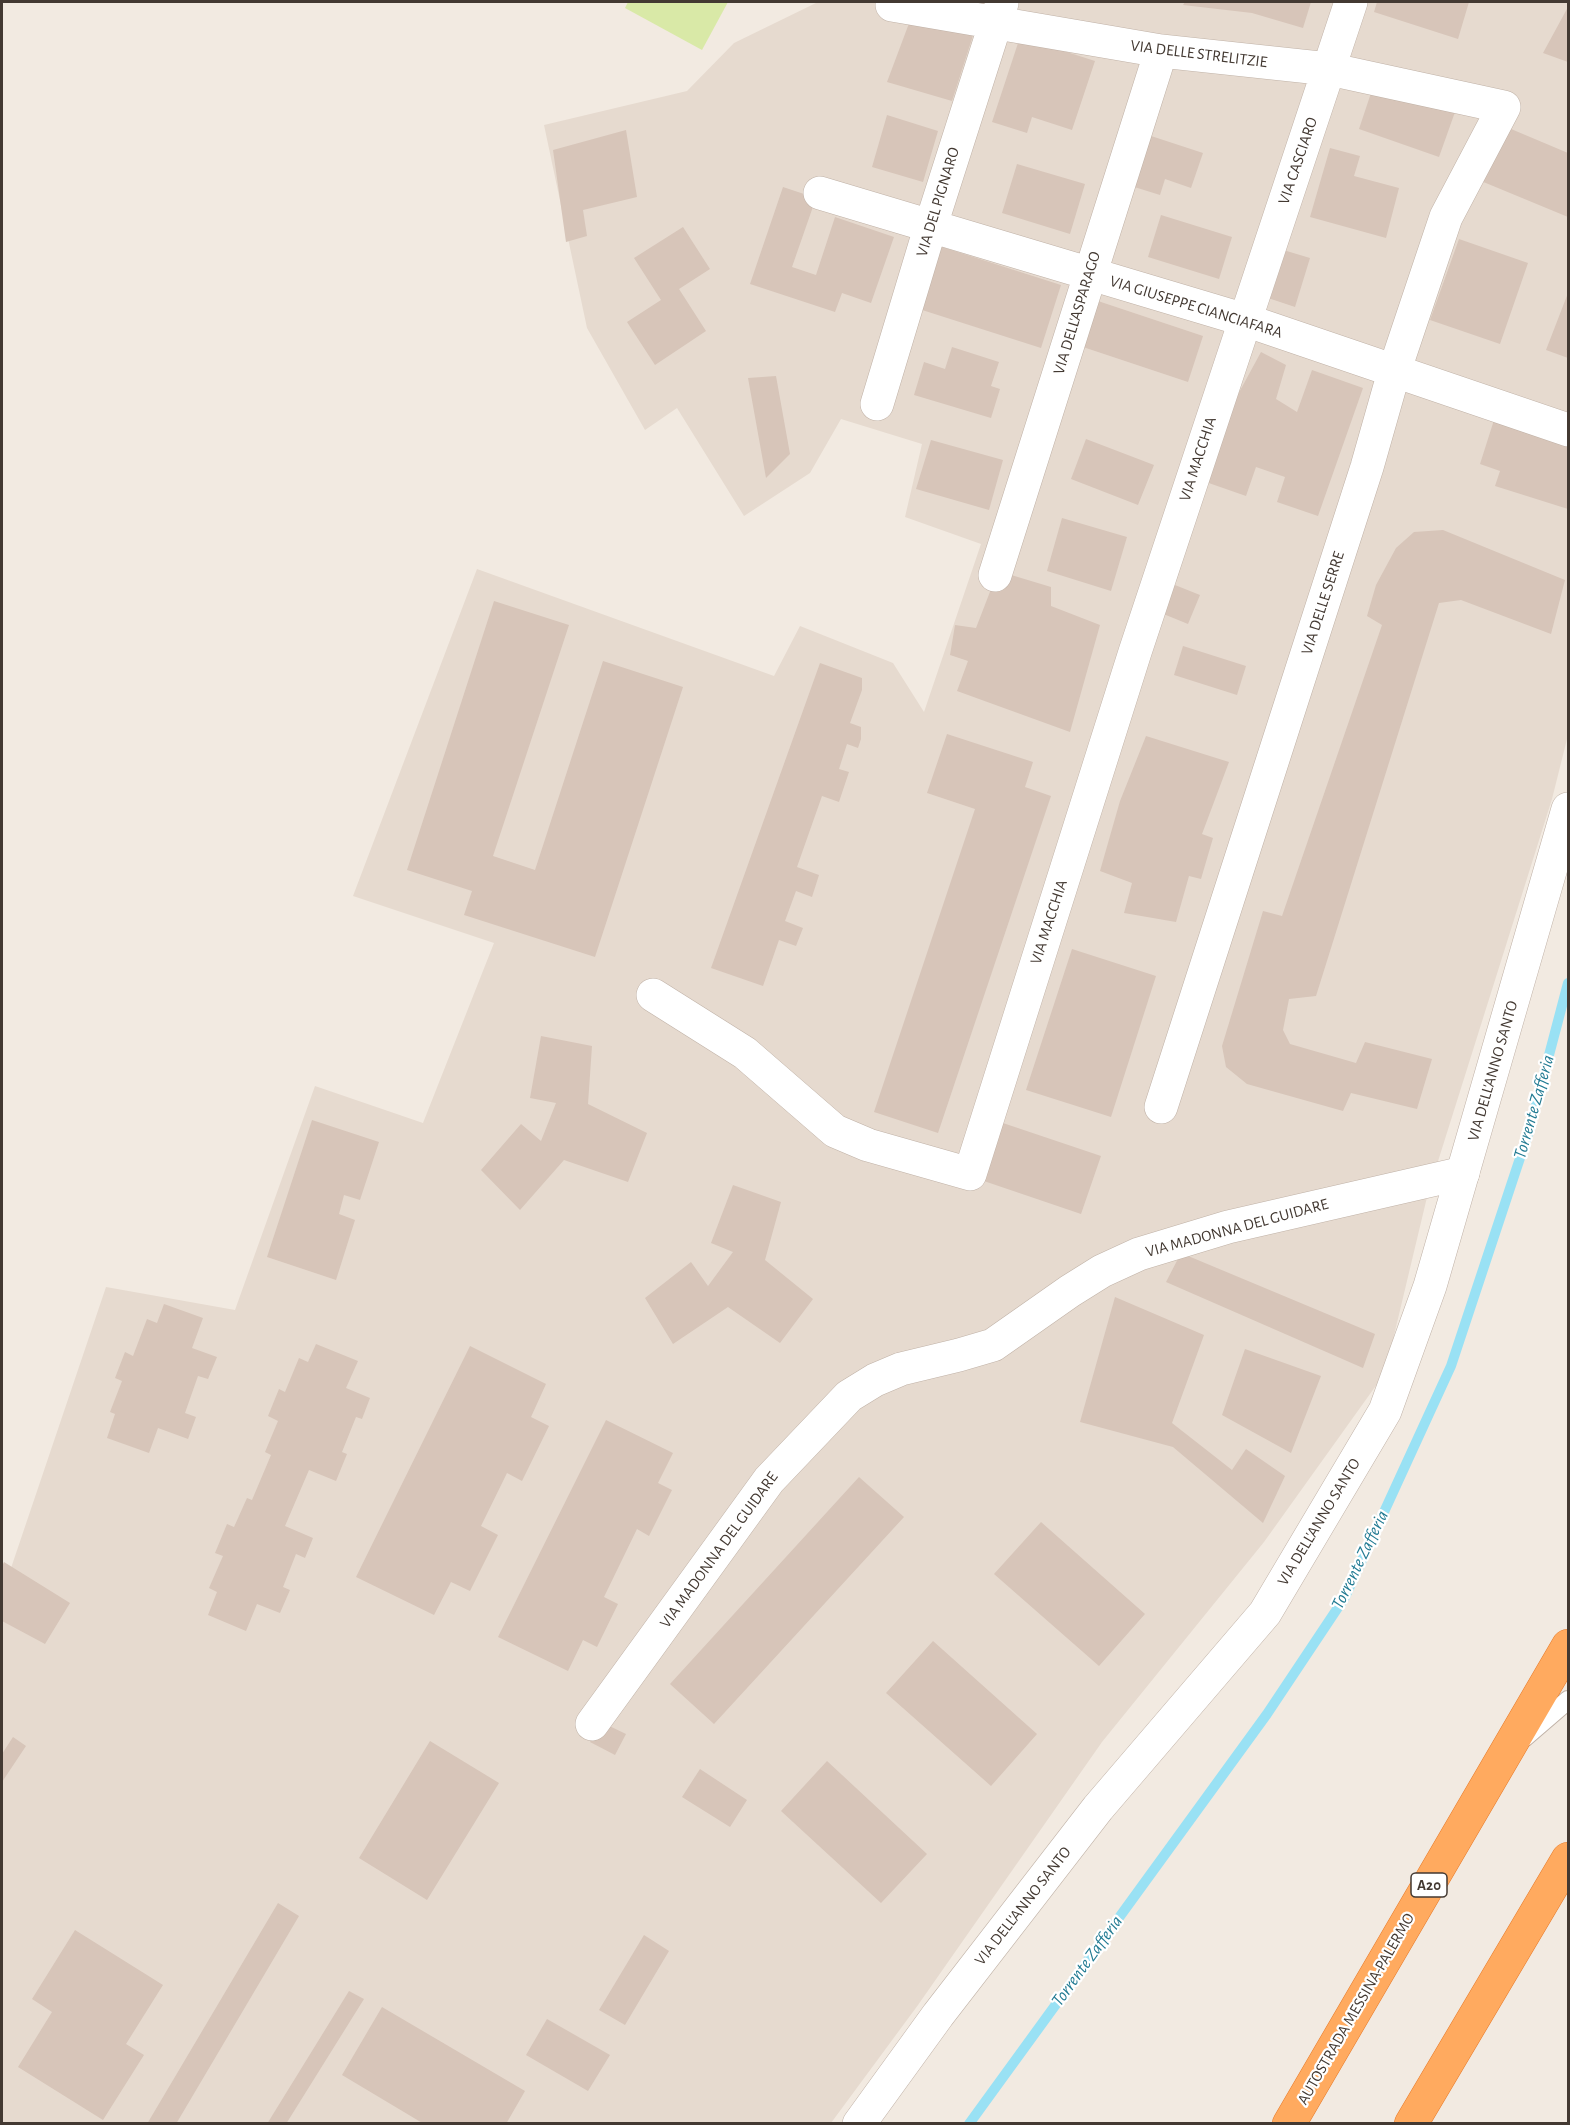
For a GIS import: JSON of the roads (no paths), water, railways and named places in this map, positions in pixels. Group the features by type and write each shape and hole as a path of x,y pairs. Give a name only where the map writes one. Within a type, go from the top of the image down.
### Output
{"highway":[{"name":"AUTOSTRADA MESSINA-PALERMO","path":"1289,2124 1569,1647"},
{"path":"1411,2124 1569,1859"}],"street":[{"name":"VIA CASCIARO","path":"1245,320 1352,2"},
{"name":"VIA DELLE STRELITZIE","path":"892,5 999,12 1161,51 1329,69 1504,107"},
{"name":"VIA DEL PIGNARO","path":"877,404 999,12"},
{"name":"VIA DELL'ASPARAGO","path":"995,575 1161,51"},
{"name":"VIA DELLE SERRE","path":"1161,1107 1367,467 1394,372 1446,217 1504,107"},
{"name":"VIA GIUSEPPE CIANCIAFARA","path":"820,193 1245,320 1569,430"},
{"name":"VIA MACCHIA","path":"653,995 745,1053 835,1131 868,1145 970,1174 1135,652 1245,320"},
{"name":"VIA DELL'ANNO SANTO","path":"859,2124 938,2015 1098,1808 1265,1613 1385,1411 1430,1286 1569,809"},
{"name":"VIA MADONNA DEL GUIDARE","path":"592,1724 769,1480 849,1396 888,1373 993,1345 1102,1271 1139,1254 1228,1227 1463,1173"}],"lane":[{"path":"1506,1753 1569,1700"}],"waterway":[{"name":"Torrente Zafferia","path":"969,2124 1267,1714 1345,1597 1451,1366 1529,1131 1568,983"}]}
